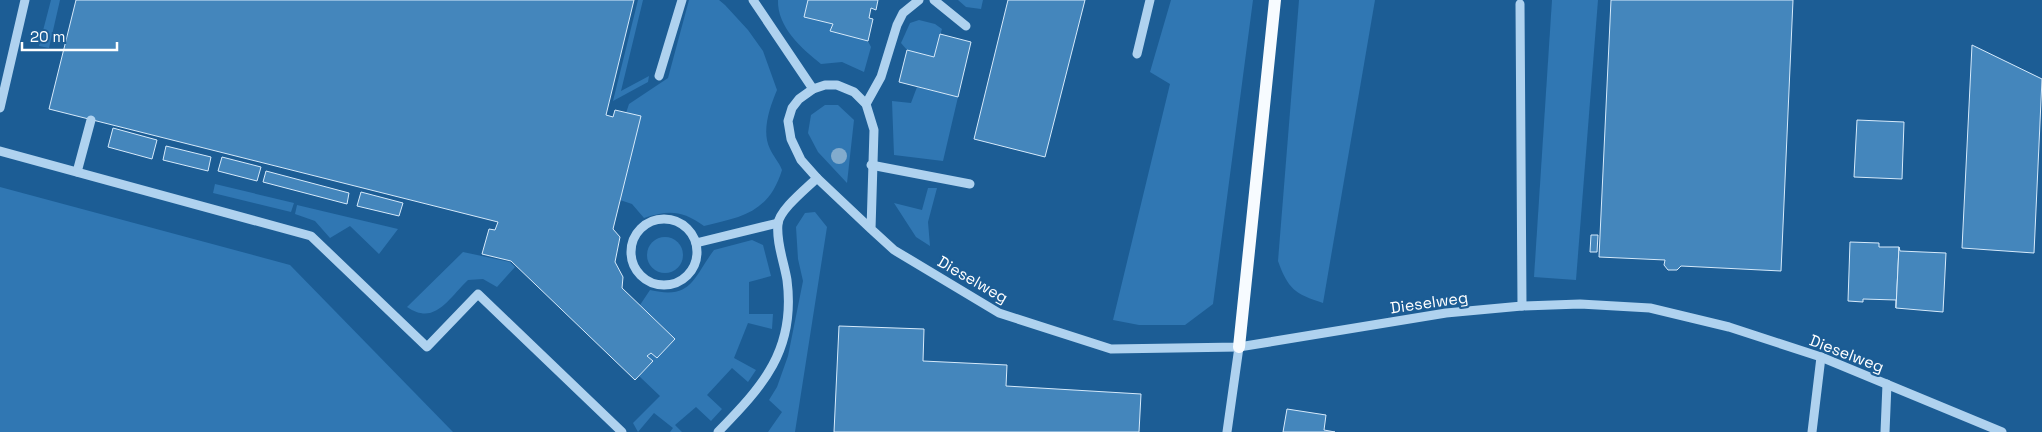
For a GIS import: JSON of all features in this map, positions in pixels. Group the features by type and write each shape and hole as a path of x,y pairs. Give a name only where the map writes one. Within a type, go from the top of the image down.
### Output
{"main road":[{"path":"1239,347 1276,0"}],"street":[{"path":"0,108 26,0"},
{"path":"659,76 682,0"},
{"path":"752,0 813,89 825,85 837,85 854,92 866,104 874,130 871,165 870,229"},
{"path":"760,10 763,0"},
{"path":"866,104 881,77 897,25 904,13 919,0"},
{"path":"934,0 966,26"},
{"path":"1138,54 1150,0"},
{"path":"1520,4 1522,306"},
{"name":"Dieselweg","path":"813,89 792,108 788,121 792,139 801,160 817,178 894,250 999,313 1111,349 1239,347 1446,313 1522,306 1580,304 1650,308 1729,327 1822,357 2002,432"},
{"path":"77,172 91,120"},
{"path":"0,151 311,236 426,347 478,294 622,432"},
{"path":"871,165 970,184"},
{"path":"718,432 756,392 772,370 782,343 789,311 787,280 778,223 783,212 817,178"},
{"path":"668,219 680,223 690,232 696,243 697,256 693,268 684,278 673,284 660,285 648,281 638,272 633,261 632,248 636,236 644,226 655,220 668,219"},
{"path":"696,243 778,223"},
{"path":"1227,432 1239,347"},
{"path":"1812,432 1822,357"},
{"path":"1885,432 1887,384"}],"shaded area":[{"path":"51,0 60,0 49,48 39,46"},
{"path":"638,0 643,0 621,91 649,76 648,82 613,101"},
{"path":"689,0 719,0 725,5 748,30 763,51 777,90 769,111 766,135 770,149 782,170 777,184 762,204 753,210 731,219 704,226 689,217 675,213 644,218 632,204 620,200 626,113 629,104 668,78"},
{"path":"778,0 808,0 804,17 833,24 830,31 868,41 871,47 864,72 842,62 821,64 799,44 786,28 779,10"},
{"path":"958,0 983,0 981,9 966,7"},
{"path":"1171,0 1253,0 1213,304 1185,325 1139,325 1113,320 1170,84 1150,72"},
{"path":"1299,0 1375,0 1323,303 1306,297 1294,289 1285,278 1278,261"},
{"path":"1552,0 1598,0 1576,280 1534,277"},
{"path":"919,20 935,24 942,29 934,57 907,50 901,43 910,23"},
{"path":"917,87 958,97 943,161 894,155 892,101 911,103"},
{"path":"825,105 838,105 854,120 847,183 818,152 808,133 811,115"},
{"path":"215,184 294,203 291,212 213,193"},
{"path":"0,187 290,265 453,432 0,432"},
{"path":"928,188 937,188 928,222 930,246 916,237 894,203 922,210"},
{"path":"297,205 398,229 379,254 350,226 330,238 315,221 295,214"},
{"path":"815,212 827,227 795,432 768,432 782,412 769,400 777,387 788,356 803,281 798,259 796,227 805,213"},
{"path":"665,237 672,238 678,242 682,248 682,262 678,268 672,272 665,273 658,272 652,268 648,262 647,255 648,248 652,242 658,238"},
{"path":"752,240 763,245 771,276 749,282 749,314 773,314 772,329 748,323 734,358 756,370 748,382 732,368 707,395 722,409 711,421 696,407 675,425 682,432 670,432 673,428 654,413 638,432 633,423 660,396 639,376 653,361 647,356 651,353 657,357 675,339 640,305 650,290 675,292 690,284 714,250"},
{"path":"463,252 510,262 515,267 497,287 483,279 468,280 447,302 433,312 417,312 407,307"}],"building":[{"path":"76,0 634,0 606,115 613,117 615,110 641,116 613,229 620,237 615,262 623,277 622,288 675,339 657,358 651,353 647,356 653,361 635,380 511,261 482,254 489,229 495,230 498,222 49,109"},
{"path":"808,0 878,0 876,10 871,8 869,18 873,19 868,41 830,31 833,24 804,17"},
{"path":"1008,0 1085,0 1045,157 974,139"},
{"path":"1611,0 1793,0 1781,271 1681,266 1677,270 1668,270 1664,265 1665,260 1599,257"},
{"path":"940,34 971,42 958,97 899,82 907,50 934,57"},
{"path":"1972,45 2042,79 2034,253 1962,248"},
{"path":"1857,120 1904,122 1902,179 1854,177"},
{"path":"113,128 157,140 152,159 108,147"},
{"path":"166,146 211,157 208,171 163,160"},
{"path":"222,157 261,167 257,181 218,171"},
{"path":"266,171 349,193 347,204 263,182"},
{"path":"361,192 403,203 399,216 357,206"},
{"path":"1591,235 1598,235 1597,252 1590,252"},
{"path":"1850,242 1879,243 1879,247 1899,247 1896,308 1896,300 1863,299 1863,302 1848,301"},
{"path":"1899,247 1900,251 1946,253 1943,312 1896,308"},
{"path":"839,326 924,329 923,361 1007,365 1006,386 1141,394 1139,432 834,432"},
{"path":"1287,409 1326,415 1324,430 1335,432 1283,432"}]}
